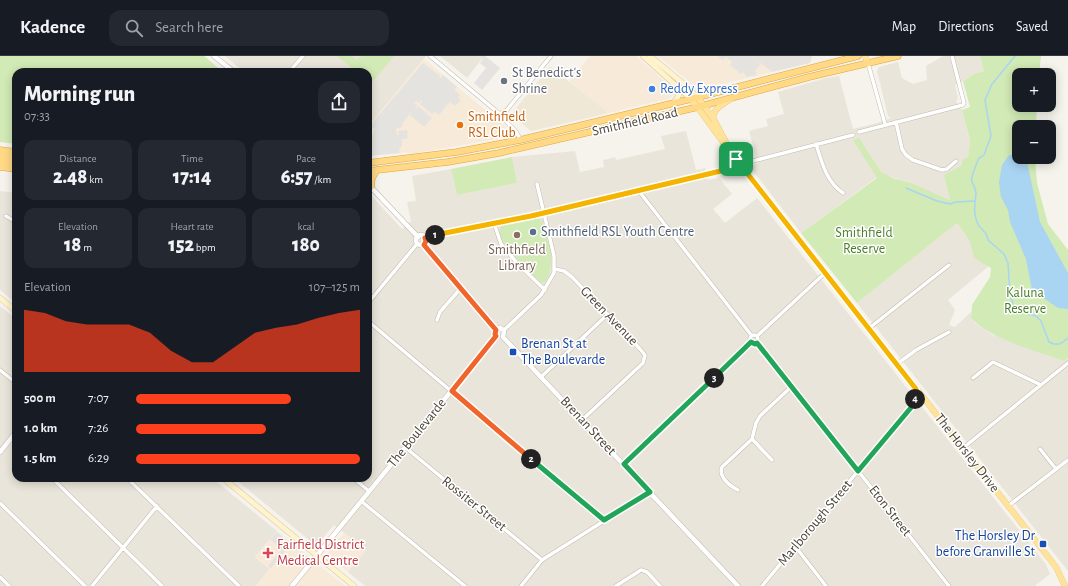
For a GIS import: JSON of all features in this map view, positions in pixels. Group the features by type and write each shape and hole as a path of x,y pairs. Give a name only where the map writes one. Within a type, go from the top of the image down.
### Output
{"highway":[{"name":"Smithfield Road","path":"372,161 457,152 520,140 694,99 859,56"},
{"name":"Smithfield Road","path":"372,171 448,162 500,153 701,106 809,77 898,56"},
{"path":"0,150 12,158"},
{"path":"0,156 12,160"},
{"path":"372,160 401,156"},
{"path":"0,162 12,161"},
{"path":"0,167 12,162"},
{"path":"372,178 377,170"}],"main road":[{"name":"The Horsley Drive","path":"643,56 694,99 713,118 742,168 1056,567 1065,586"},
{"name":"The Horsley Drive","path":"650,56 685,85 694,99"},
{"path":"859,56 868,64"},
{"path":"866,56 868,64"},
{"path":"673,104 679,93 676,85"},
{"path":"713,118 718,107 734,97"},
{"name":"The Horsley Drive","path":"701,106 719,139 732,153"},
{"path":"0,298 12,308"},
{"path":"228,482 354,586"}],"street":[{"path":"214,56 229,68"},
{"path":"293,68 303,56"},
{"path":"501,113 506,111 551,56"},
{"path":"859,132 885,124 962,106 964,103 952,56"},
{"path":"433,57 490,106 501,113 504,120 519,134 520,140"},
{"path":"868,64 885,124"},
{"path":"896,122 903,152 911,159 940,170 947,169 956,161"},
{"path":"372,187 418,237 422,236 425,238 725,170 742,168 749,162 853,135"},
{"path":"816,144 829,180 842,193"},
{"path":"725,170 736,159"},
{"path":"417,244 421,246 424,245 496,330 496,336 500,338 504,334 504,330 545,290 553,277 555,269 554,256 537,184"},
{"path":"624,464 751,342 752,336 638,190"},
{"path":"6,216 12,220"},
{"path":"494,223 501,244 518,264 545,290"},
{"path":"372,298 417,244 416,239 418,237"},
{"path":"424,245 426,241 425,238"},
{"path":"868,329 949,265"},
{"name":"Green Avenue","path":"555,269 564,271 572,277 644,352 645,359 643,363 582,420"},
{"path":"751,342 755,344 757,343 758,336 825,273"},
{"path":"437,320 440,312 460,289"},
{"path":"541,377 608,314"},
{"path":"372,324 604,520"},
{"path":"496,330 501,328 504,330"},
{"path":"897,364 916,350 949,332"},
{"name":"The Boulevarde","path":"292,586 496,336"},
{"name":"Brenan Street","path":"503,336 738,586"},
{"path":"752,336 758,336"},
{"name":"Eton Street","path":"757,343 949,586"},
{"path":"973,378 993,362 1041,385"},
{"path":"963,448 1068,363"},
{"path":"0,370 12,380"},
{"path":"738,490 721,476 721,469 752,439 756,423 760,416 791,387"},
{"path":"914,404 917,394 916,389"},
{"path":"914,404 921,402 927,403"},
{"name":"Marlborough Street","path":"762,586 914,404"},
{"path":"0,452 11,438"},
{"path":"752,439 772,460"},
{"name":"Rossiter Street","path":"406,448 542,560"},
{"path":"1040,449 1056,469"},
{"path":"1008,506 1068,460"},
{"path":"56,482 162,586"},
{"path":"131,482 239,586"},
{"path":"358,482 369,491"},
{"path":"521,586 542,560 650,492"},
{"path":"361,502 465,586"},
{"path":"0,503 85,586"},
{"path":"92,586 157,506"},
{"path":"795,546 826,586"},
{"path":"616,586 641,570 647,572 660,586"},
{"path":"0,577 9,586"}],"shaded area":[{"path":"225,56 426,56 372,122 372,68 239,68"},
{"path":"440,56 479,56 482,59 467,78"},
{"path":"479,56 485,56 500,68 482,90 474,83 486,68 480,63 483,59"},
{"path":"590,56 636,56 668,84 675,94 669,99 605,114 606,112 569,82"},
{"path":"658,56 753,56 772,72 707,88 693,85"},
{"path":"718,56 752,56 761,64 755,71 757,73 754,77 752,75 747,77 743,72 741,74 730,65 732,62 726,57 723,60"},
{"path":"752,56 812,56 810,63 772,72"},
{"path":"943,56 980,56 984,71 974,74 955,85 958,98 956,101 962,110 970,140 968,157 963,159 961,166 947,174 950,200 912,183 889,176 877,177 801,233 751,168 752,165 758,164 749,131 768,126 766,119 784,114 778,92 826,78 839,76 853,129 891,118 888,116 877,71 879,67 898,62 902,78 913,84 927,80 926,66"},
{"path":"424,59 514,134 513,136 411,154 408,152 372,156 372,122"},
{"path":"423,63 440,76 440,79 443,75 457,87 454,90 460,95 458,98 461,100 455,106 450,102 439,115 435,112 432,114 420,104 422,101 421,100 419,103 416,101 414,103 417,105 415,108 416,109 418,106 432,118 424,127 410,115 412,111 402,124 402,127 396,128 397,135 399,135 398,131 407,130 408,138 402,139 402,146 399,149 400,153 372,156 372,137 375,128 372,129 372,123"},
{"path":"550,66 607,112 605,114 531,131 511,115"},
{"path":"686,131 696,170 705,168 708,180 719,178 732,194 713,209 725,223 757,198 1045,563 1050,574 1036,586 365,586 348,572 366,550 334,525 317,545 315,545 239,482 372,482 372,196 402,229 411,221 407,202 416,201 412,176 451,169 457,195 517,183 512,157 575,151 580,172 604,167 603,160 615,157 616,160 665,149 661,136"},
{"path":"0,191 12,192 12,300 0,290"},
{"path":"957,223 969,240 974,258 989,266 948,300 955,310 949,325 955,327 971,312 971,318 976,324 991,334 1064,361 1068,358 1068,571 857,303"},
{"path":"0,306 12,316 12,482 217,482 277,531 255,557 270,569 256,586 0,586"},
{"path":"277,531 345,586 256,586 269,569 255,557"},
{"path":"277,532 291,544 271,568 268,566 282,549 270,539"},
{"path":"344,533 366,550 348,572 327,554"}],"green space":[{"path":"0,56 204,56 218,68 12,68 12,144 0,142"},
{"path":"337,56 352,56 357,60 361,56 394,56 372,82 372,68 350,68 351,67"},
{"path":"980,56 1041,56 1040,68 1012,68 1012,112 1037,112 1036,120 1012,120 1012,164 1036,164 1037,183 1048,224 1068,250 1068,358 1064,361 1001,338 989,332 971,318 972,305 990,277 991,268 974,258 969,240 957,223 857,303 801,233 877,178 853,140 859,138 881,172 893,178 912,183 950,200 944,175 961,166 963,159 968,157 970,140 962,110 970,107 963,81 974,74 984,71"},
{"path":"512,157 517,183 457,195 451,169"},
{"path":"535,219 542,221 549,243 551,267 546,281 543,282 537,280 519,261 502,241 499,234 502,225"}],"water":[{"path":"1009,155 1012,155 1012,164 1027,164 1040,222 1068,273 1068,309 1058,308 1032,290 1026,259 1010,222 1008,210 1001,197 999,182 1002,165"}],"waterway":[{"path":"1015,56 992,84 985,100 991,136 984,155 978,160 972,178 976,192 975,215 978,225 986,234 988,240 1004,254 1008,263 1010,296 1014,306 1028,314 1036,316 1041,321 1049,342 1060,344 1068,338"},
{"path":"906,188 937,201 950,204 956,202 974,201"}],"place":[{"name":"St Benedict's Shrine","path":"504,81"},
{"name":"Reddy Express","path":"652,89"},
{"name":"Smithfield RSL Club","path":"460,125"},
{"name":"Smithfield RSL Youth Centre","path":"533,232"},
{"name":"Smithfield Library","path":"517,235"},
{"name":"Brenan St at The Boulevarde","path":"513,352"},
{"name":"The Horsley Dr before Granville St","path":"1043,544"},
{"name":"Fairfield District Medical Centre","path":"268,553"}],"route":[{"path":"736,159 916,389 917,394 914,404 858,471 758,344 753,344 751,342 624,464 650,492 604,520 452,391 496,336 496,330 424,245 426,241 425,238 431,235 531,216 725,170 736,159"}],"park label":[{"name":"Smithfield Reserve","path":"864,242"},
{"name":"Kaluna Reserve","path":"1025,302"}]}
